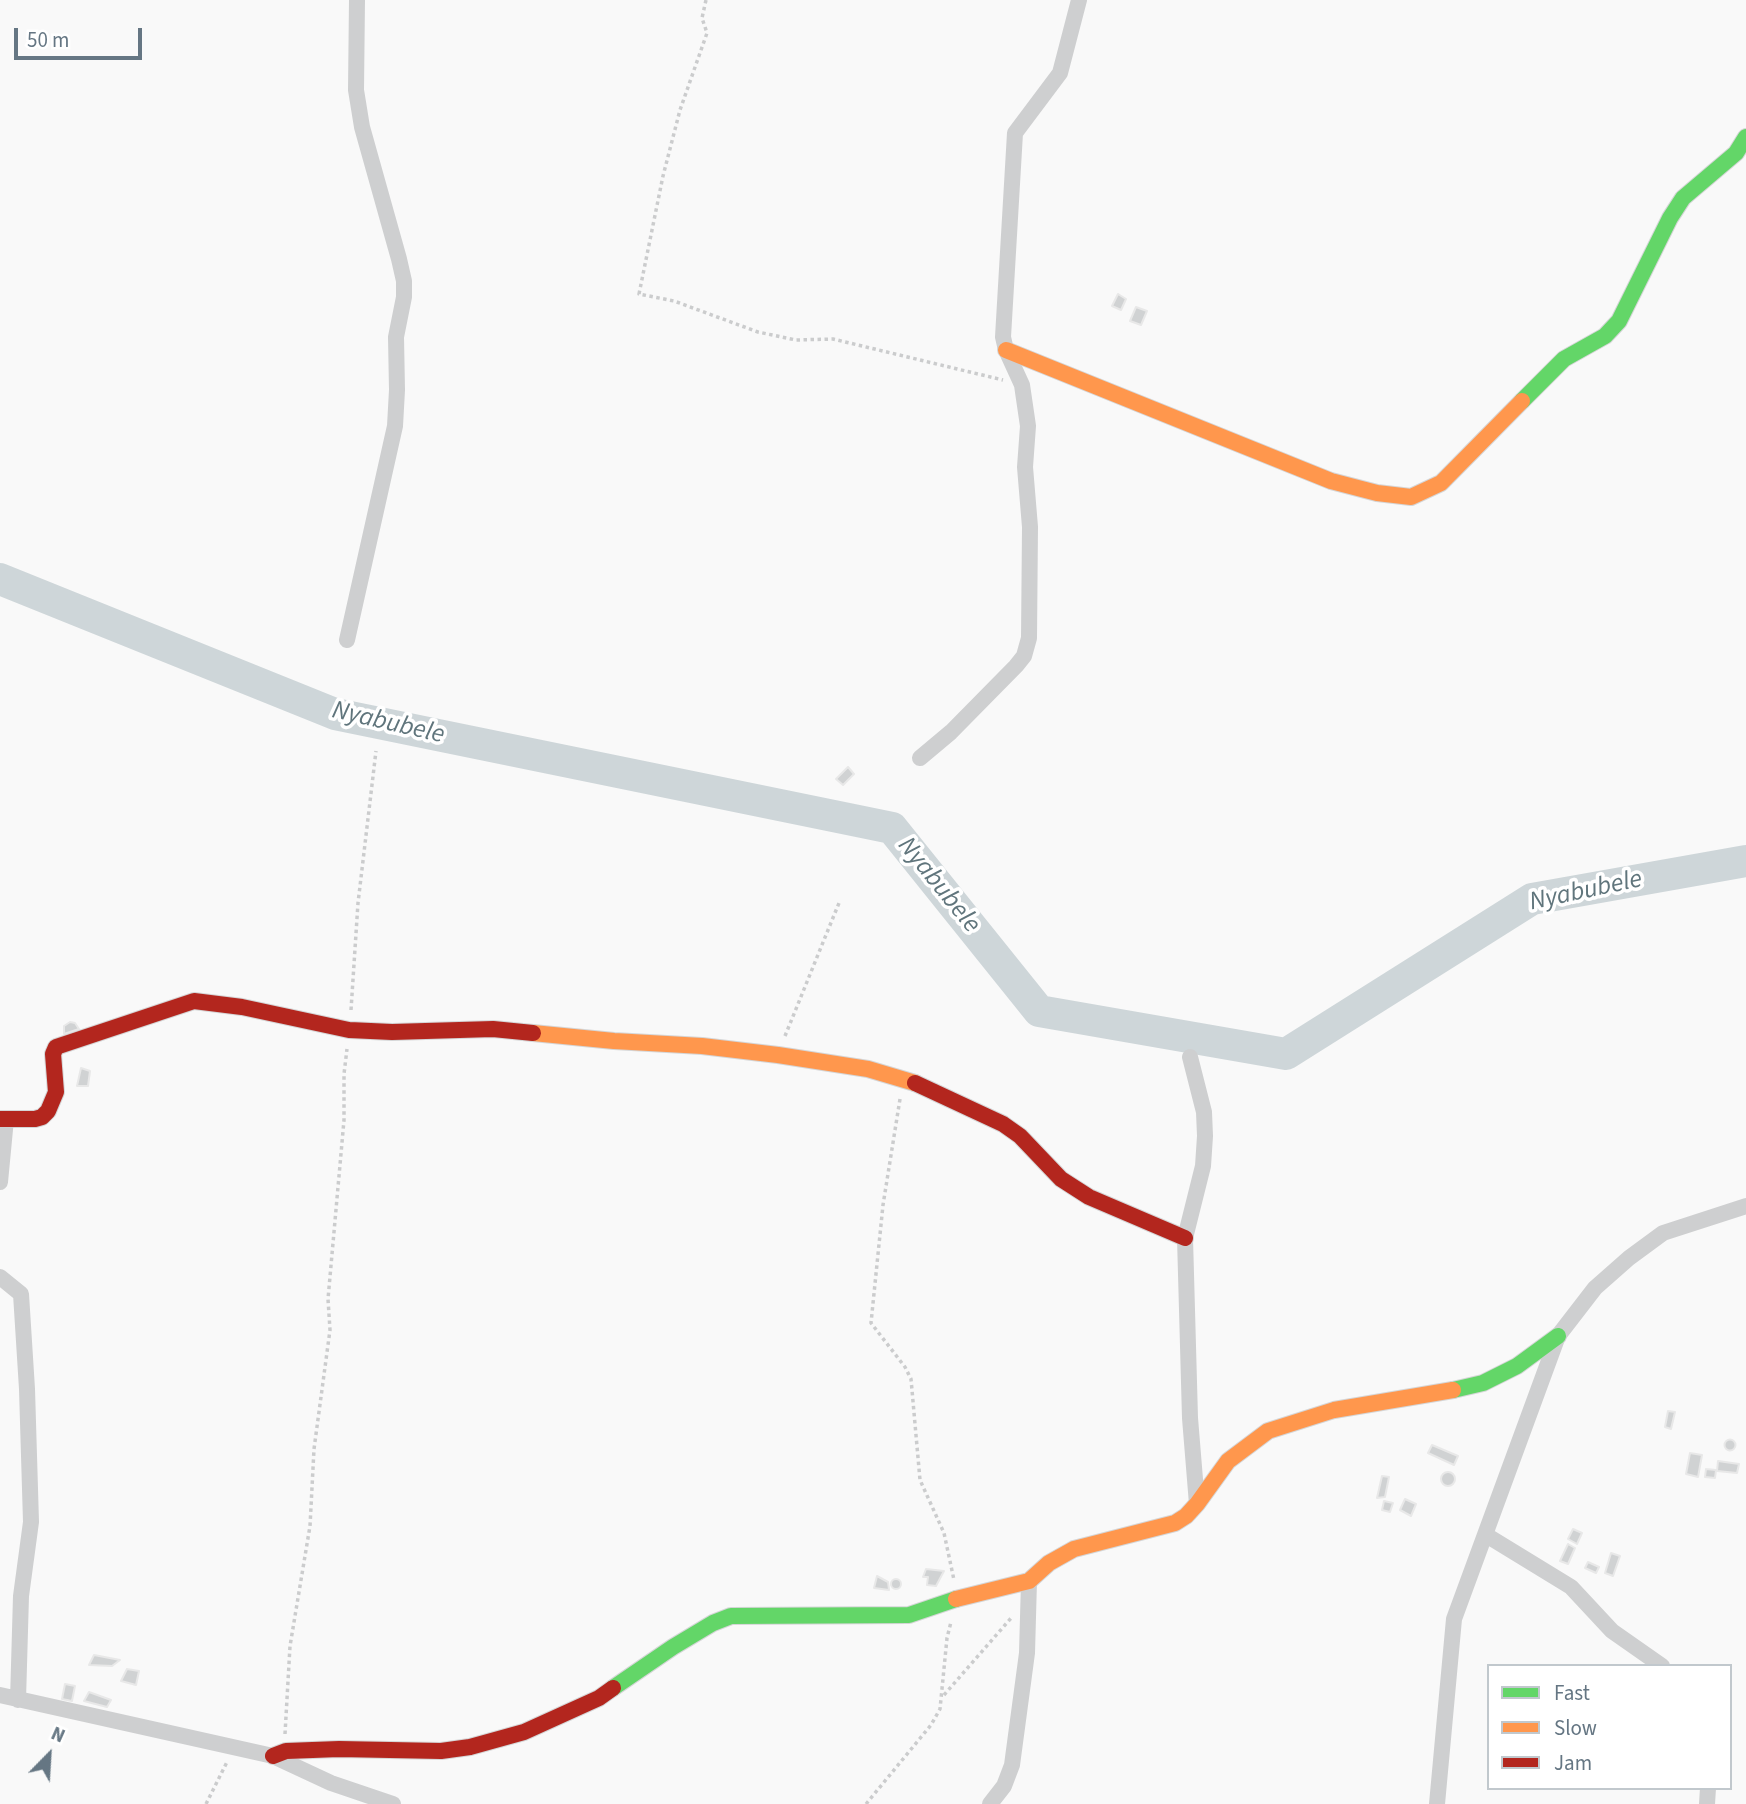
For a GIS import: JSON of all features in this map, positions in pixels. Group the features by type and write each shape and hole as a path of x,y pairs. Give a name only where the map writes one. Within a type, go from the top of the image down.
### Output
{"street":[{"path":"347,640 395,426 396,337 404,297 399,259 362,127 356,90 357,0"},
{"path":"920,758 951,732 1016,666 1024,656 1029,638 1030,527 1025,467 1028,426 1022,385 1003,337 1015,132 1060,73 1079,0"},
{"path":"1006,350 1331,481 1377,494 1411,496 1441,484 1564,359 1605,337 1619,321 1670,218 1683,198 1736,153 1746,137"},
{"path":"0,1182 3,1119 35,1119 48,1111 56,1091 53,1054 56,1047 194,1001 242,1007 349,1030 392,1032 493,1029 614,1041 702,1046 868,1069 922,1085 1003,1124 1020,1136 1061,1179 1089,1197 1185,1238"},
{"path":"1190,1057 1204,1112 1205,1136 1203,1166 1185,1238 1190,1418 1197,1504"},
{"path":"990,1804 1004,1786 1012,1765 1027,1653 1029,1588 1049,1563 1074,1549 1095,1542 1175,1523 1197,1504 1227,1461 1268,1431 1334,1410 1429,1395 1483,1383 1517,1366 1558,1336 1595,1288 1663,1233 1746,1206"},
{"path":"0,1277 21,1294 27,1390 31,1522 21,1596 18,1700"},
{"path":"1437,1804 1454,1619 1558,1336"},
{"path":"1486,1535 1571,1587 1612,1631 1659,1664"},
{"path":"0,1710 0,1696 279,1754 339,1749 441,1751 470,1747 524,1732 599,1698 673,1647 713,1623 731,1616 909,1615 957,1599 1029,1588"},
{"path":"279,1754 331,1783 393,1804"}],"path":[{"path":"706,0 702,18 707,33 680,110 663,176 639,294 674,301 758,332 796,340 834,339 1022,385"},
{"path":"279,1754 285,1725 290,1646 310,1526 314,1449 330,1330 328,1299 344,1120 344,1074 358,903 376,751"},
{"path":"778,1055 839,903"},
{"path":"866,1804 931,1725 940,1709 947,1638 957,1599 944,1533 920,1480 911,1379 871,1323 883,1205 903,1080"},
{"path":"942,1697 1000,1632 1029,1588"},
{"path":"206,1804 230,1755 238,1747"}],"building":[{"path":"1118,294 1126,299 1121,310 1112,306"},
{"path":"1136,307 1147,311 1141,325 1130,321"},
{"path":"848,767 854,774 843,785 836,779"},
{"path":"70,1022 75,1023 79,1029 64,1034 64,1026"},
{"path":"81,1068 90,1071 88,1086 77,1086"},
{"path":"1668,1411 1675,1412 1671,1429 1665,1427"},
{"path":"1730,1439 1736,1445 1730,1451 1724,1445"},
{"path":"1432,1445 1458,1456 1454,1465 1428,1453"},
{"path":"1690,1453 1702,1455 1698,1477 1686,1474"},
{"path":"1718,1461 1739,1464 1737,1473 1717,1471"},
{"path":"1706,1469 1716,1470 1715,1478 1705,1477"},
{"path":"1445,1472 1451,1472 1455,1479 1451,1486 1445,1486 1441,1482 1441,1476"},
{"path":"1382,1476 1389,1477 1385,1497 1377,1498"},
{"path":"1405,1499 1416,1504 1411,1516 1400,1510"},
{"path":"1384,1501 1393,1503 1390,1512 1382,1510"},
{"path":"1573,1529 1582,1533 1577,1544 1568,1539"},
{"path":"1568,1544 1575,1548 1568,1564 1560,1561"},
{"path":"1611,1553 1620,1556 1613,1576 1605,1573"},
{"path":"1588,1562 1599,1567 1596,1573 1585,1568"},
{"path":"926,1569 944,1571 936,1586 927,1585 928,1577 923,1577"},
{"path":"877,1576 888,1582 889,1590 874,1588"},
{"path":"896,1579 900,1580 900,1588 896,1589 892,1588 891,1584 892,1580"},
{"path":"94,1655 120,1660 112,1666 89,1665"},
{"path":"127,1669 139,1671 136,1685 121,1681"},
{"path":"65,1684 75,1686 72,1701 62,1699"},
{"path":"89,1692 111,1700 107,1707 84,1701"}],"waterway":[{"name":"Nyabubele","path":"0,579 335,714 892,828 1039,1011 1286,1054 1532,899 1746,861"}],"traffic: fast":[{"path":"1522,401 1564,359 1605,336 1619,321 1670,218 1683,198 1736,153 1746,137"},
{"path":"1453,1390 1483,1383 1517,1366 1558,1336"},
{"path":"613,1688 673,1647 713,1623 731,1616 909,1615 956,1599"}],"traffic: slow":[{"path":"1006,350 1331,481 1377,493 1411,497 1441,483 1522,401"},
{"path":"533,1033 702,1046 778,1055 868,1069 915,1083"},
{"path":"956,1599 1029,1581 1049,1563 1074,1549 1175,1523 1197,1504 1228,1461 1268,1431 1334,1410 1453,1390"}],"traffic: jam":[{"path":"0,1119 35,1119 48,1111 56,1092 53,1054 56,1047 194,1001 242,1007 349,1030 392,1032 493,1029 533,1033"},
{"path":"915,1083 1003,1124 1020,1136 1061,1179 1089,1197 1185,1238"},
{"path":"273,1756 286,1751 441,1751 470,1747 524,1732 599,1698 613,1688"}]}
